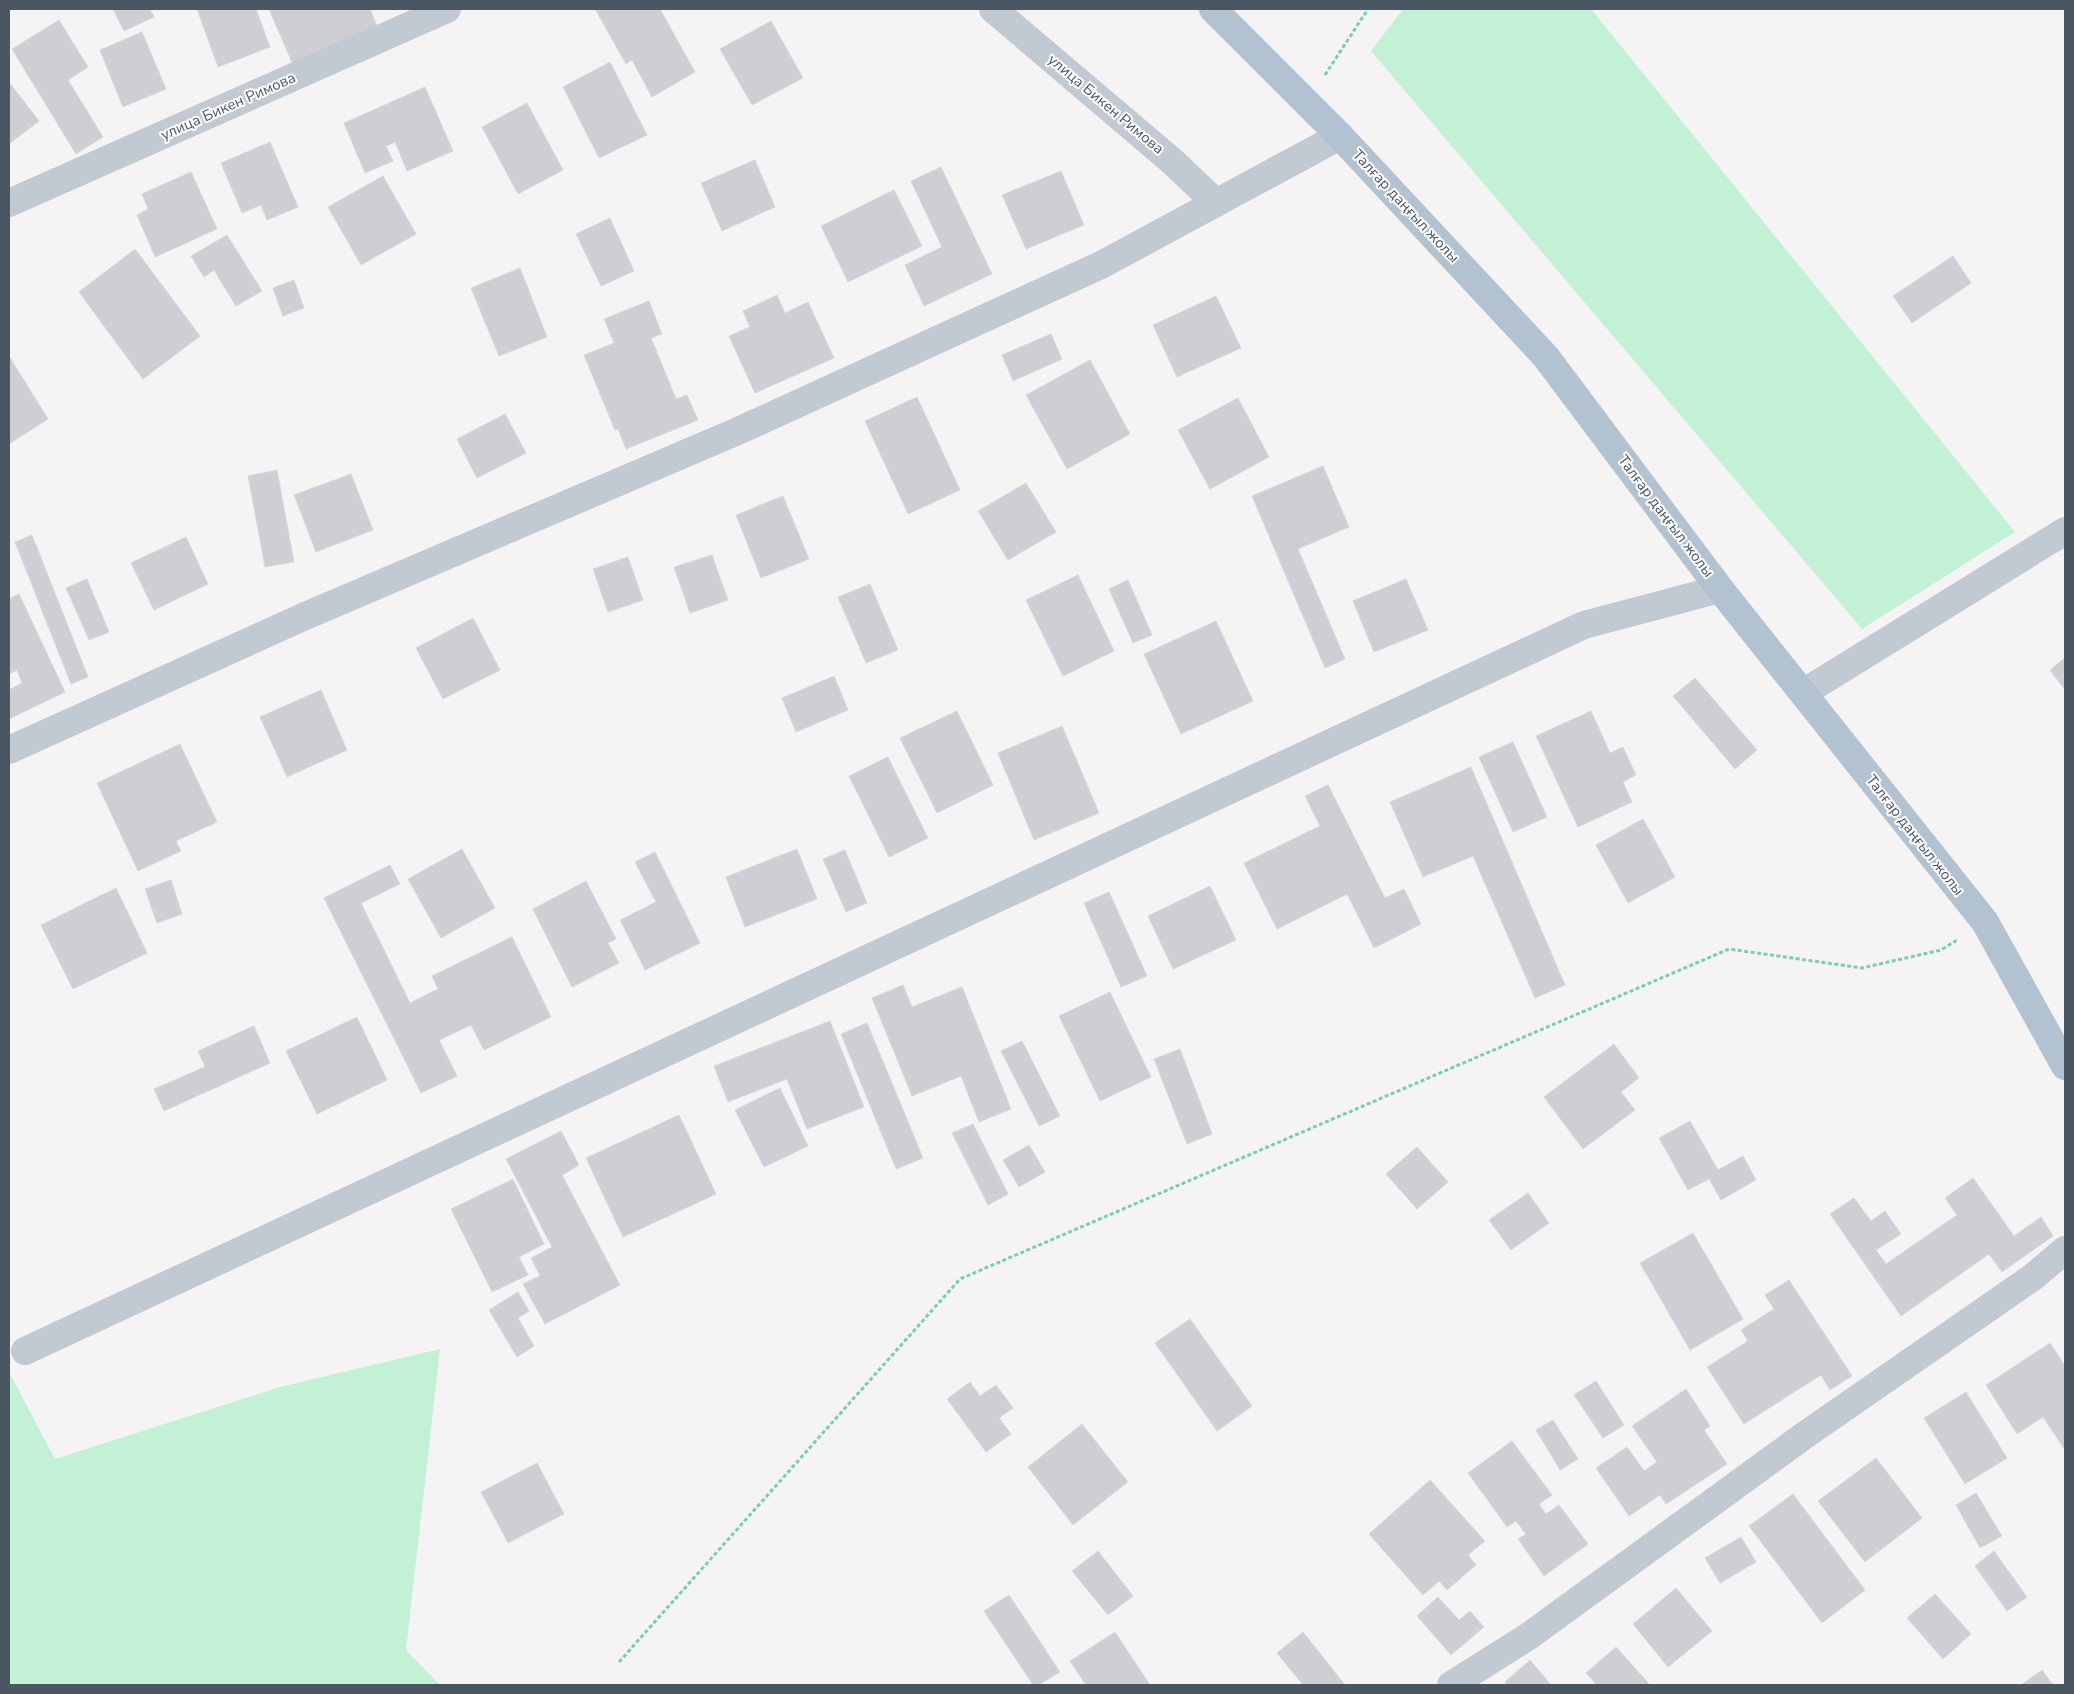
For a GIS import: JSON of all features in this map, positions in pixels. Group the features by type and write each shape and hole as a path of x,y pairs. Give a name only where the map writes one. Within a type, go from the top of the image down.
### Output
{"main road":[{"name":"Талғар даңғыл жолы","path":"1214,9 1340,136 1546,357 1720,589 1985,922 2065,1066"}],"street":[{"name":"улица Бикен Римова","path":"9,203 447,9"},
{"name":"улица Бикен Римова","path":"993,9 1173,162 1216,203"},
{"path":"9,750 303,617 738,431 1101,265 1340,136"},
{"path":"1803,694 2065,532"},
{"path":"25,1351 1584,625 1720,589"},
{"path":"1451,1685 1529,1636 1805,1436 2033,1277 2065,1250"}],"path":[{"path":"1307,103 1368,9"},
{"path":"619,1662 960,1279 1729,949 1862,968 1941,950 1985,922"}],"green space":[{"path":"1403,9 1591,9 2015,532 1862,629 1371,51"},
{"path":"440,1349 406,1650 440,1685 9,1685 9,1372 55,1459 280,1387"}],"building":[{"path":"113,9 150,9 154,17 124,31"},
{"path":"197,9 256,9 270,47 218,67"},
{"path":"269,9 370,9 379,31 294,67"},
{"path":"595,9 660,9 695,72 652,97 632,60 626,64"},
{"path":"59,20 88,67 68,80 103,137 76,154 12,49"},
{"path":"771,21 803,78 752,105 720,49"},
{"path":"142,32 166,89 123,107 100,50"},
{"path":"610,62 647,135 599,158 563,87"},
{"path":"9,82 39,121 9,144"},
{"path":"425,87 453,151 407,171 395,142 386,146 393,161 365,173 344,123"},
{"path":"527,103 563,170 518,194 482,127"},
{"path":"270,142 298,207 267,220 261,205 242,213 221,163"},
{"path":"755,160 775,207 722,231 701,183"},
{"path":"941,167 992,274 924,306 905,265 942,247 911,181"},
{"path":"1061,171 1084,225 1026,249 1002,195"},
{"path":"191,172 217,229 155,257 137,215 148,209 142,194"},
{"path":"383,176 416,234 361,265 328,207"},
{"path":"894,190 922,246 848,282 821,226"},
{"path":"610,218 634,271 601,286 576,234"},
{"path":"227,235 262,291 236,306 214,270 204,277 191,256"},
{"path":"135,249 200,336 143,379 79,292"},
{"path":"1953,256 1971,283 1912,323 1893,296"},
{"path":"520,268 547,337 499,356 471,288"},
{"path":"294,280 304,308 283,316 273,288"},
{"path":"777,295 785,313 808,302 834,358 755,393 729,336 750,327 743,311"},
{"path":"1216,296 1241,348 1177,377 1153,325"},
{"path":"649,301 662,334 651,338 676,399 687,395 698,420 626,449 618,429 615,430 584,355 614,343 604,319"},
{"path":"1051,334 1062,359 1013,381 1002,355"},
{"path":"9,356 48,419 9,444"},
{"path":"1090,360 1130,434 1067,469 1026,395"},
{"path":"917,397 960,490 908,514 865,421"},
{"path":"1238,398 1269,457 1210,489 1178,430"},
{"path":"505,414 526,453 477,478 457,439"},
{"path":"1323,466 1349,527 1298,549 1345,659 1325,668 1252,496"},
{"path":"277,470 294,562 265,567 248,476"},
{"path":"351,474 373,530 316,552 294,495"},
{"path":"1026,483 1056,532 1008,560 978,511"},
{"path":"783,496 809,559 761,578 736,515"},
{"path":"32,535 88,677 71,684 15,542"},
{"path":"186,537 208,584 154,610 131,563"},
{"path":"712,555 728,600 690,613 674,567"},
{"path":"628,557 643,600 608,612 593,569"},
{"path":"1078,575 1114,651 1063,676 1026,600"},
{"path":"87,579 109,632 89,640 66,588"},
{"path":"1406,579 1428,630 1374,652 1353,601"},
{"path":"1128,580 1152,635 1133,643 1109,589"},
{"path":"870,584 898,650 866,663 838,597"},
{"path":"19,594 65,692 9,719 9,690 22,683 17,670 9,674 9,599"},
{"path":"473,618 500,670 443,699 416,648"},
{"path":"1216,621 1253,701 1181,734 1144,654"},
{"path":"2065,658 2065,690 2050,670"},
{"path":"834,676 848,710 796,732 782,698"},
{"path":"1695,678 1757,750 1735,769 1673,696"},
{"path":"321,690 347,750 287,777 260,717"},
{"path":"957,711 993,785 937,813 900,738"},
{"path":"1591,711 1610,753 1623,747 1636,775 1623,782 1632,802 1578,827 1536,736"},
{"path":"1062,726 1099,813 1034,840 998,753"},
{"path":"1513,742 1547,817 1513,832 1479,757"},
{"path":"180,744 217,822 176,841 181,851 138,871 97,783"},
{"path":"888,757 928,838 889,857 849,776"},
{"path":"1471,767 1565,985 1535,998 1473,856 1423,877 1390,802"},
{"path":"1328,785 1385,898 1404,889 1421,924 1374,948 1347,894 1277,929 1244,863 1320,826 1305,796"},
{"path":"1643,819 1675,877 1628,903 1596,845"},
{"path":"462,849 495,908 441,938 408,879"},
{"path":"797,849 817,899 745,927 726,877"},
{"path":"845,850 867,903 846,912 823,859"},
{"path":"655,852 700,943 645,970 620,920 656,902 635,862"},
{"path":"390,865 400,884 361,903 410,1003 438,989 432,976 512,937 551,1017 484,1050 471,1025 439,1040 457,1076 421,1093 324,898"},
{"path":"171,880 182,914 157,923 145,889"},
{"path":"586,881 616,939 608,943 619,963 572,987 533,909"},
{"path":"1210,886 1236,940 1173,969 1148,916"},
{"path":"116,888 147,953 73,989 41,925"},
{"path":"1109,892 1147,976 1121,987 1084,903"},
{"path":"903,985 912,1007 962,987 1011,1109 979,1122 961,1076 912,1096 872,998"},
{"path":"1110,992 1151,1077 1100,1101 1059,1016"},
{"path":"357,1017 387,1080 317,1114 286,1051"},
{"path":"830,1021 864,1107 807,1129 787,1079 728,1102 714,1066"},
{"path":"867,1023 923,1158 896,1169 841,1034"},
{"path":"254,1026 270,1063 164,1111 154,1089 205,1067 198,1051"},
{"path":"1022,1041 1060,1116 1039,1126 1001,1051"},
{"path":"1614,1044 1639,1078 1621,1092 1635,1110 1583,1149 1544,1097"},
{"path":"1180,1049 1212,1134 1187,1144 1154,1059"},
{"path":"780,1088 808,1146 764,1167 735,1110"},
{"path":"679,1115 716,1194 623,1237 586,1158"},
{"path":"1690,1121 1718,1170 1743,1156 1756,1180 1721,1200 1709,1179 1688,1190 1659,1138"},
{"path":"973,1124 1008,1194 988,1205 952,1133"},
{"path":"561,1131 579,1165 562,1175 620,1285 545,1324 523,1284 540,1276 531,1258 552,1247 506,1159"},
{"path":"1029,1145 1045,1172 1019,1187 1003,1160"},
{"path":"1417,1147 1448,1182 1417,1209 1386,1174"},
{"path":"1973,1178 2014,1236 2041,1217 2053,1236 2002,1272 1989,1254 1901,1316 1830,1214 1854,1198 1871,1221 1885,1211 1901,1234 1876,1250 1886,1264 1957,1215 1945,1198"},
{"path":"513,1179 544,1244 519,1257 528,1275 492,1292 451,1209"},
{"path":"1528,1193 1549,1223 1511,1250 1489,1220"},
{"path":"1693,1233 1743,1319 1690,1350 1640,1263"},
{"path":"1789,1280 1852,1376 1830,1390 1821,1375 1744,1424 1707,1367 1748,1341 1741,1330 1774,1309 1765,1295"},
{"path":"518,1292 529,1311 518,1318 534,1346 517,1357 489,1310"},
{"path":"1190,1319 1252,1406 1217,1431 1155,1343"},
{"path":"2050,1343 2065,1366 2065,1450 2043,1417 2017,1434 1986,1385"},
{"path":"1596,1381 1624,1425 1603,1438 1574,1395"},
{"path":"970,1382 980,1396 996,1385 1013,1408 999,1418 1011,1434 986,1452 947,1399"},
{"path":"1686,1389 1710,1426 1704,1430 1727,1464 1666,1504 1660,1495 1629,1516 1596,1468 1627,1447 1644,1471 1657,1462 1632,1426"},
{"path":"1966,1392 2007,1458 1965,1484 1924,1418"},
{"path":"1553,1420 1578,1459 1560,1470 1536,1430"},
{"path":"1082,1424 1128,1482 1073,1525 1028,1467"},
{"path":"1512,1441 1552,1495 1539,1504 1546,1514 1559,1505 1588,1544 1544,1576 1518,1539 1526,1534 1516,1521 1507,1527 1468,1473"},
{"path":"1876,1458 1922,1518 1865,1562 1818,1501"},
{"path":"537,1463 564,1514 508,1543 481,1492"},
{"path":"1430,1480 1485,1541 1468,1555 1476,1565 1447,1590 1439,1581 1423,1595 1369,1534"},
{"path":"1976,1493 2002,1536 1980,1548 1956,1505"},
{"path":"1793,1494 1865,1590 1822,1623 1749,1526"},
{"path":"1741,1537 1756,1562 1720,1583 1705,1558"},
{"path":"1098,1551 1133,1596 1108,1615 1072,1571"},
{"path":"1994,1551 2027,1597 2007,1611 1975,1566"},
{"path":"1676,1588 1712,1631 1668,1667 1633,1624"},
{"path":"1935,1594 1971,1634 1943,1659 1907,1618"},
{"path":"1009,1595 1060,1672 1039,1685 1033,1685 984,1611"},
{"path":"1438,1597 1459,1620 1470,1611 1484,1627 1451,1655 1417,1616"},
{"path":"1115,1632 1150,1685 1086,1685 1070,1661"},
{"path":"1303,1632 1345,1685 1303,1685 1277,1653"},
{"path":"1616,1647 1650,1685 1597,1685 1586,1673"},
{"path":"1530,1660 1551,1685 1508,1685 1505,1682"},
{"path":"2042,1670 2053,1685 2021,1685"}]}
